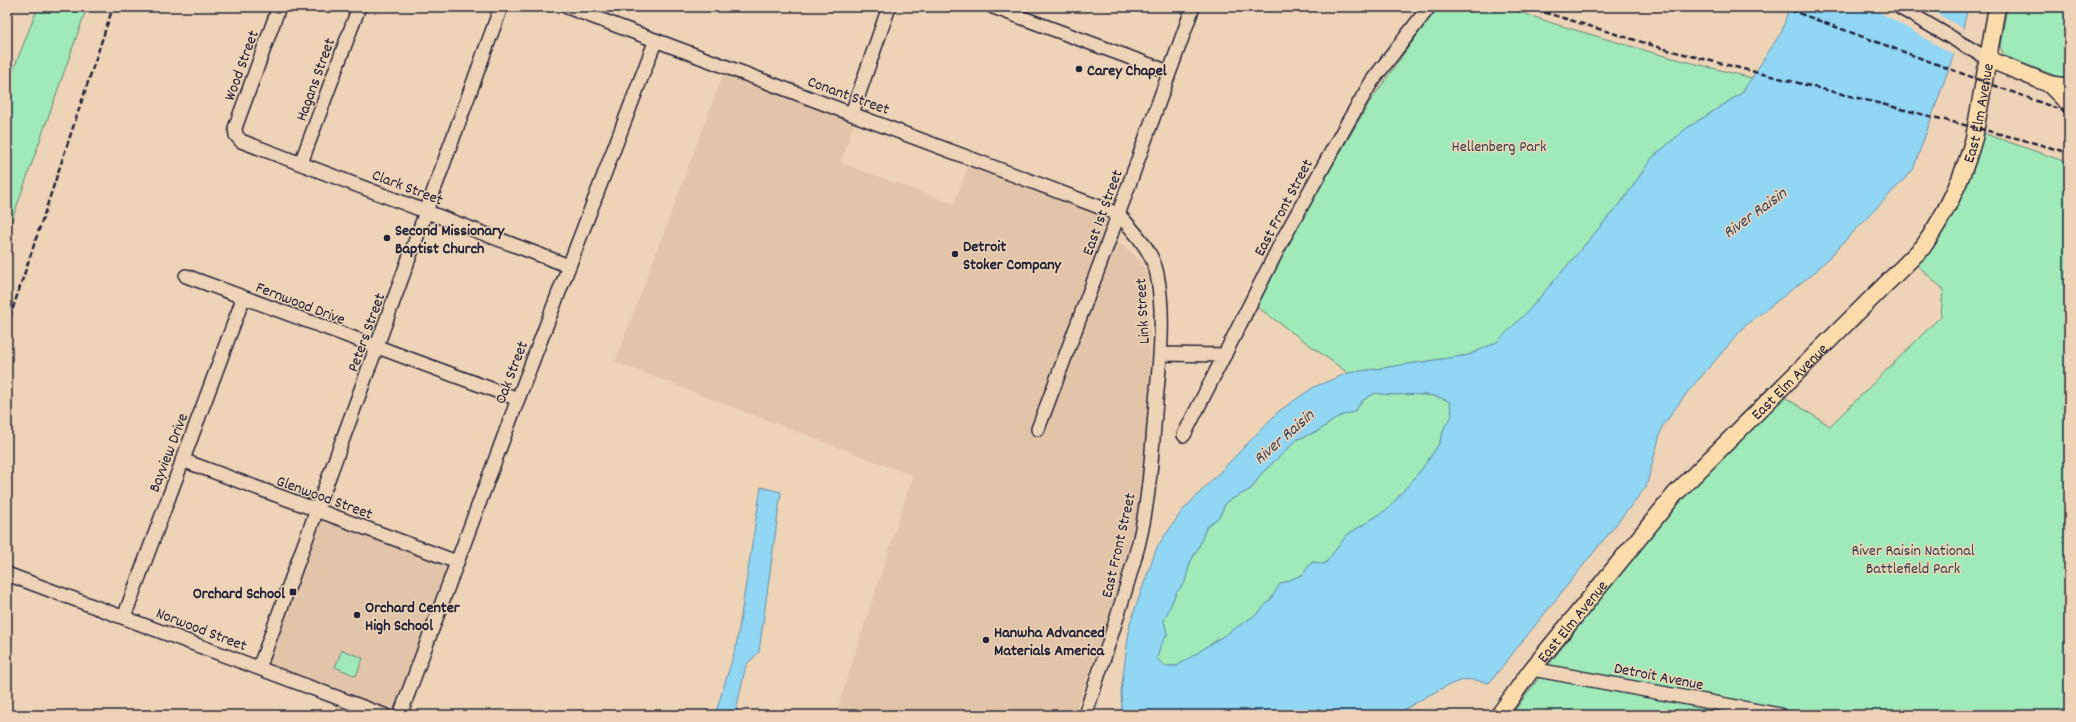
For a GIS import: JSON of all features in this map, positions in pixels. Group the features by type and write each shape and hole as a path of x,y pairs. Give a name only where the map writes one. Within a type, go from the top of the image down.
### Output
{"main road":[{"name":"East Elm Avenue","path":"1499,715 1532,669 1675,494 1923,247 1941,220 1951,201 1968,159 1974,138 1997,7"},
{"path":"1988,59 2049,84 2069,87"},
{"path":"2049,84 2065,100 2069,101"}],"street":[{"name":"Wood Street","path":"236,135 235,128 279,7"},
{"name":"Hagans Street","path":"301,163 359,7"},
{"name":"Peters Street","path":"259,668 428,211 501,7"},
{"name":"Conant Street","path":"567,7 583,10 655,42 852,113 1118,214"},
{"path":"852,113 890,7"},
{"path":"993,7 1169,72"},
{"name":"East 1st Street","path":"1038,428 1193,7"},
{"name":"East Front Street","path":"1184,435 1282,241 1362,98 1372,81 1429,7"},
{"path":"1899,7 1988,59"},
{"name":"Oak Street","path":"400,715 518,399 655,42"},
{"name":"Clark Street","path":"236,135 240,141 428,211 569,266"},
{"name":"Link Street","path":"1118,214 1150,253 1157,274 1160,354 1225,355"},
{"name":"Fernwood Drive","path":"186,276 377,349 518,399"},
{"name":"Bayview Drive","path":"124,617 243,298"},
{"name":"East Front Street","path":"1085,715 1122,601 1139,541 1148,488 1160,354"},
{"name":"Glenwood Street","path":"182,460 317,512 457,562"},
{"name":"Norwood Street","path":"7,574 384,715"},
{"name":"Detroit Avenue","path":"1532,669 1780,715"}],"shaded area":[{"path":"724,72 855,120 841,163 954,204 969,165 1108,216 1103,230 1129,250 1142,263 1148,279 1151,377 1148,448 1140,504 1106,625 1074,715 835,715 913,476 615,362"},
{"name":"Orchard Center High School","path":"320,518 449,565 395,714 264,665"}],"green space":[{"path":"38,7 87,7 7,234 7,86"},
{"name":"Hellenberg Park","path":"1437,7 1505,7 1555,24 1661,55 1752,78 1742,93 1687,128 1652,158 1626,196 1579,252 1528,311 1497,342 1469,355 1348,373 1256,306 1288,242 1369,103"},
{"path":"2007,7 2069,7 2069,81 2004,56 2000,46"},
{"name":"River Raisin National Battlefield Park","path":"1980,132 2069,163 2069,715 1511,715 1653,527 1783,396 1830,426 1941,316 1943,289 1915,263 1940,234 1958,203 1971,169"},
{"path":"1375,393 1432,396 1450,402 1453,416 1445,426 1439,444 1422,469 1388,509 1347,535 1325,564 1312,562 1302,575 1280,584 1271,599 1258,614 1177,666 1165,666 1156,659 1167,634 1164,621 1176,593 1185,582 1190,563 1206,528 1220,516 1226,502 1251,489 1262,473 1298,439 1318,431 1340,416 1354,412 1362,401"},
{"path":"342,650 363,658 356,676 335,667"}],"water":[{"name":"River Raisin","path":"1789,7 1968,7 1963,28 1913,170 1815,272 1746,325 1686,394 1662,427 1646,487 1489,683 1471,680 1456,682 1438,690 1395,715 1122,715 1121,691 1130,623 1157,547 1182,511 1279,411 1314,387 1348,373 1469,355 1497,342 1528,311 1579,252 1626,196 1652,158 1687,128 1742,93 1782,31","holes":["1375,393 1432,396 1450,402 1452,416 1445,426 1439,444 1422,469 1388,509 1347,535 1325,564 1312,562 1302,575 1280,584 1271,599 1257,614 1177,666 1165,666 1157,659 1160,647 1167,634 1164,621 1176,593 1185,582 1190,563 1206,528 1220,516 1226,502 1251,489 1262,473 1298,439 1318,431 1340,416 1354,412 1362,401"]},
{"path":"761,487 781,492 759,652 746,665 735,715 715,715 736,647"}],"pier":[{"path":"1871,7 1925,7 1963,28 1954,55"}],"railway":[{"path":"7,326 113,7"},
{"path":"1527,7 1668,50 2024,140 2069,153"},
{"path":"1782,7 2069,113"}],"place":[{"name":"Carey Chapel","path":"1079,69"},
{"name":"Second Missionary Baptist Church","path":"387,238"},
{"name":"Detroit Stoker Company","path":"955,254"},
{"name":"Orchard School","path":"293,592"},
{"name":"Orchard Center High School","path":"357,615"},
{"name":"Hanwha Advanced Materials America","path":"986,640"}]}
